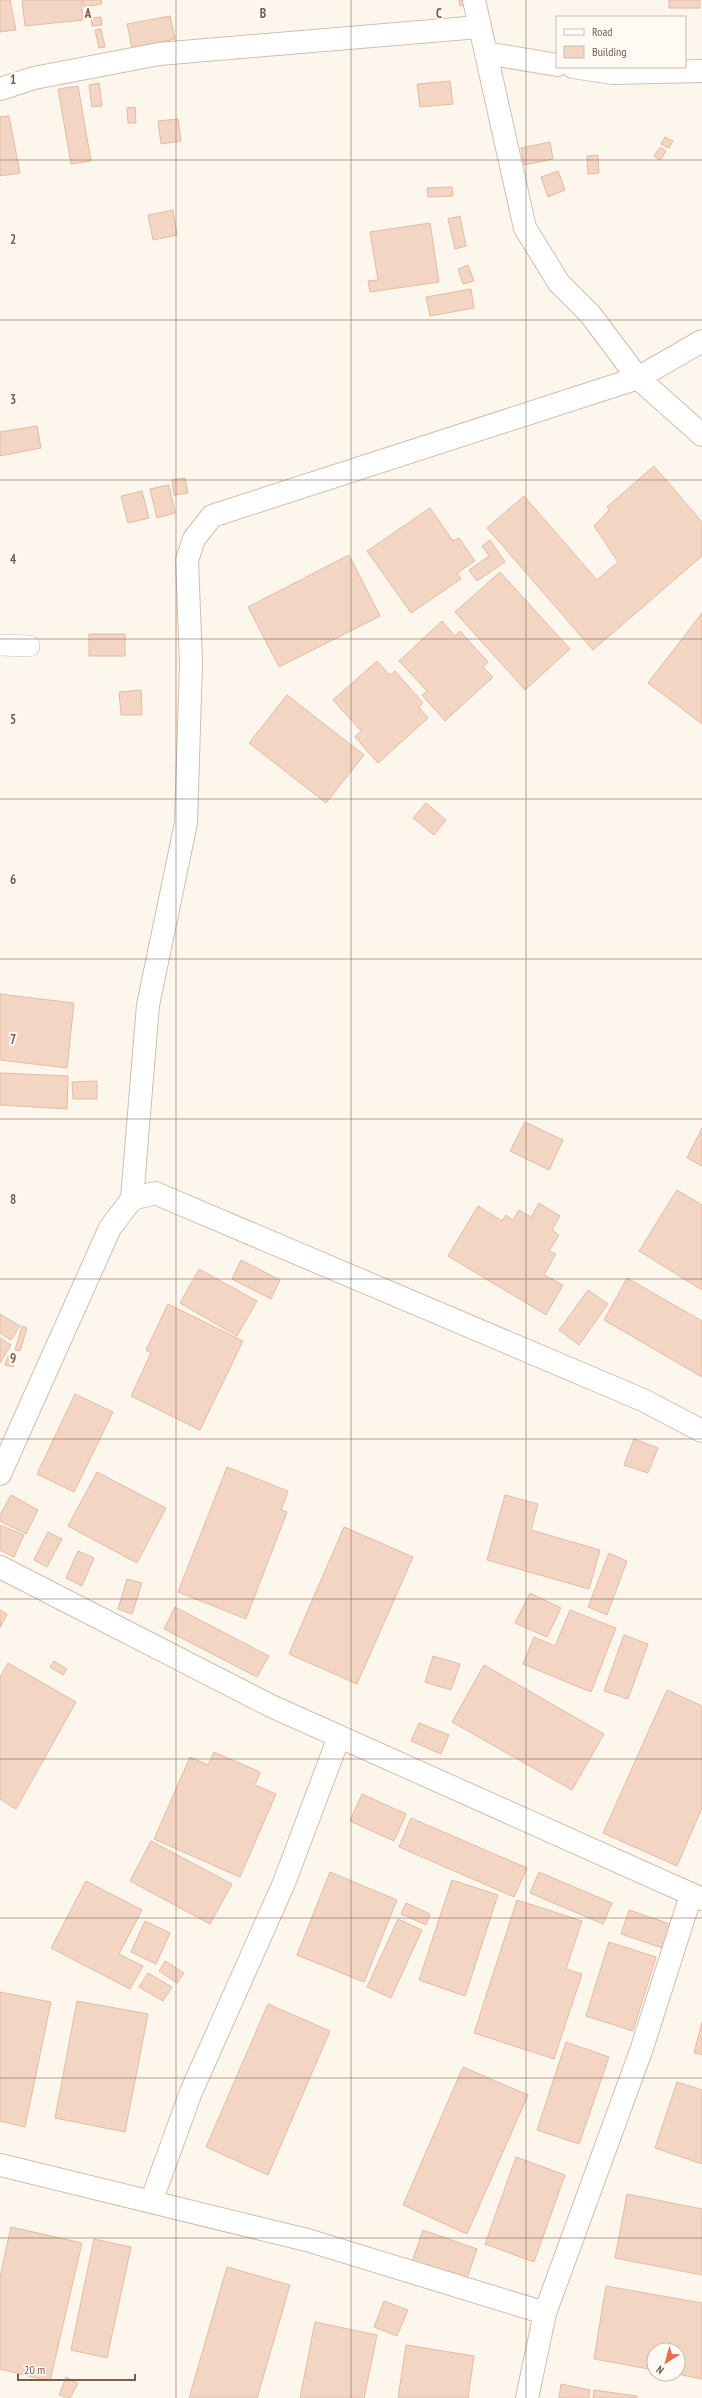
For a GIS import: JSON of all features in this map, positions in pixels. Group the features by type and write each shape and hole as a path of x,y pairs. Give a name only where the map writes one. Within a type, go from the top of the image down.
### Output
{"street":[{"path":"474,0 525,228 559,283 590,314 638,378 702,435"},
{"path":"0,89 34,78 159,54 480,26"},
{"path":"486,53 556,64"},
{"path":"580,68 613,73 702,71"},
{"path":"0,1474 110,1228 132,1199 148,1005 186,823 191,663 187,560 194,539 212,516 638,378 702,341"},
{"path":"132,1199 156,1193 643,1400 702,1431"},
{"path":"0,1568 272,1706 697,1897 545,2313 527,2398"},
{"path":"151,2202 191,2092 284,1883 339,1737"},
{"path":"0,2165 307,2240 545,2313"}],"lane":[{"path":"0,646 29,646"}],"building":[{"path":"0,0 10,0 16,30 0,32"},
{"path":"22,0 81,0 83,20 25,26"},
{"path":"82,0 101,0 102,4 84,7"},
{"path":"459,0 466,0 467,5 460,6"},
{"path":"669,0 700,0 700,8 669,8"},
{"path":"170,16 175,39 132,48 127,24"},
{"path":"101,17 102,25 92,26 91,18"},
{"path":"101,29 105,47 99,48 95,30"},
{"path":"450,81 453,104 420,107 417,84"},
{"path":"99,83 102,106 92,107 89,85"},
{"path":"78,86 91,161 71,164 58,89"},
{"path":"135,107 136,123 128,123 127,108"},
{"path":"9,116 20,173 0,176 0,117"},
{"path":"178,119 181,141 161,144 158,121"},
{"path":"665,137 673,141 669,148 661,144"},
{"path":"550,142 553,159 524,165 521,148"},
{"path":"660,147 666,151 660,160 654,156"},
{"path":"598,155 599,173 588,174 587,156"},
{"path":"558,171 565,190 548,197 541,177"},
{"path":"452,187 453,196 428,197 427,188"},
{"path":"173,210 177,235 153,240 148,215"},
{"path":"460,216 466,246 455,249 448,219"},
{"path":"430,223 439,282 370,292 368,281 378,280 370,232"},
{"path":"468,265 474,281 463,284 458,269"},
{"path":"471,289 474,308 430,316 426,297"},
{"path":"37,426 41,448 0,456 0,432"},
{"path":"654,466 702,522 702,556 593,650 487,528 524,496 597,580 618,562 594,526 609,510 607,507"},
{"path":"185,478 188,493 174,495 172,480"},
{"path":"169,485 175,513 157,518 150,489"},
{"path":"142,491 149,518 128,523 121,496"},
{"path":"430,508 453,541 459,538 475,561 457,573 461,579 411,613 367,551"},
{"path":"490,540 505,562 477,581 469,570 489,556 482,546"},
{"path":"349,555 380,616 279,667 248,607"},
{"path":"500,572 570,649 525,690 455,612"},
{"path":"702,613 702,724 648,683"},
{"path":"442,621 455,636 460,631 488,662 483,667 493,677 445,721 422,695 427,691 399,661"},
{"path":"89,634 125,634 125,656 89,656"},
{"path":"377,661 390,675 395,671 423,703 419,707 428,718 378,763 355,737 361,731 333,700"},
{"path":"141,690 142,715 121,715 119,692"},
{"path":"287,695 364,755 326,803 249,743"},
{"path":"426,803 446,820 434,835 413,818"},
{"path":"0,994 74,1003 67,1068 0,1060"},
{"path":"0,1073 68,1076 67,1109 0,1105"},
{"path":"97,1081 97,1099 73,1099 72,1082"},
{"path":"525,1122 563,1140 549,1170 510,1151"},
{"path":"702,1128 702,1166 687,1158"},
{"path":"677,1190 702,1205 702,1290 639,1251"},
{"path":"539,1203 560,1216 552,1230 559,1235 549,1251 556,1254 544,1275 563,1285 546,1315 448,1256 478,1206 502,1221 506,1215 513,1220 519,1210 531,1217"},
{"path":"241,1260 280,1280 271,1299 232,1279"},
{"path":"199,1269 257,1301 237,1336 180,1303"},
{"path":"627,1278 702,1321 702,1377 604,1320"},
{"path":"588,1290 608,1304 579,1345 559,1330"},
{"path":"168,1304 243,1341 200,1430 131,1396 151,1353 146,1350"},
{"path":"0,1314 20,1326 11,1340 0,1333"},
{"path":"22,1326 27,1328 20,1351 15,1350"},
{"path":"0,1338 11,1345 0,1363"},
{"path":"8,1356 16,1359 13,1367 5,1365"},
{"path":"75,1394 113,1412 74,1492 37,1474"},
{"path":"634,1439 658,1448 648,1473 624,1465"},
{"path":"227,1467 288,1491 281,1510 287,1512 246,1619 178,1592"},
{"path":"97,1472 166,1508 137,1563 68,1526"},
{"path":"11,1495 38,1510 26,1534 0,1521 0,1515"},
{"path":"505,1495 538,1504 531,1530 600,1550 589,1589 487,1560"},
{"path":"0,1525 24,1535 14,1557 0,1550"},
{"path":"344,1527 413,1557 357,1684 289,1654"},
{"path":"48,1532 62,1539 47,1567 34,1560"},
{"path":"78,1551 94,1558 82,1586 66,1578"},
{"path":"609,1553 627,1561 607,1615 588,1607"},
{"path":"127,1579 142,1583 132,1614 118,1609"},
{"path":"530,1593 561,1608 547,1637 515,1623"},
{"path":"175,1607 269,1656 257,1677 164,1629"},
{"path":"0,1610 7,1614 0,1628"},
{"path":"570,1610 616,1628 591,1692 523,1664 534,1637 555,1646"},
{"path":"624,1635 648,1644 628,1699 604,1691"},
{"path":"433,1656 460,1664 451,1690 425,1682"},
{"path":"54,1661 67,1669 63,1675 50,1667"},
{"path":"8,1663 76,1702 16,1809 0,1799 0,1677"},
{"path":"484,1665 604,1734 572,1790 452,1722"},
{"path":"667,1690 702,1706 702,1808 677,1866 603,1833"},
{"path":"419,1723 449,1735 441,1754 411,1741"},
{"path":"214,1752 260,1772 255,1785 276,1794 240,1877 154,1839 190,1757 208,1765"},
{"path":"362,1794 406,1814 394,1841 350,1821"},
{"path":"411,1818 527,1868 514,1897 399,1847"},
{"path":"151,1841 232,1884 210,1924 130,1881"},
{"path":"330,1872 397,1900 364,1982 297,1955"},
{"path":"539,1872 612,1903 603,1924 530,1893"},
{"path":"452,1880 498,1895 465,1996 419,1980"},
{"path":"86,1881 142,1910 119,1954 143,1966 130,1989 51,1948"},
{"path":"517,1900 582,1921 566,1969 582,1974 554,2059 474,2033"},
{"path":"406,1903 430,1914 426,1925 401,1914"},
{"path":"629,1910 679,1927 671,1951 621,1934"},
{"path":"398,1919 422,1930 391,1998 367,1987"},
{"path":"145,1921 170,1933 156,1964 131,1952"},
{"path":"609,1942 656,1957 633,2031 586,2016"},
{"path":"165,1961 184,1973 177,1983 159,1971"},
{"path":"148,1973 172,1987 163,2001 139,1987"},
{"path":"0,1992 51,2002 25,2127 0,2121"},
{"path":"77,2001 148,2014 125,2132 55,2118"},
{"path":"268,2004 330,2031 268,2175 206,2147"},
{"path":"702,2022 702,2055 694,2053"},
{"path":"566,2042 609,2057 579,2144 537,2130"},
{"path":"463,2067 528,2095 467,2234 403,2205"},
{"path":"677,2082 702,2090 702,2164 655,2148"},
{"path":"516,2157 565,2175 534,2262 485,2244"},
{"path":"627,2194 702,2209 702,2275 615,2258"},
{"path":"11,2227 82,2243 50,2381 0,2369 0,2277"},
{"path":"423,2230 477,2249 466,2281 412,2262"},
{"path":"94,2239 131,2247 107,2358 71,2350"},
{"path":"227,2267 290,2285 257,2398 189,2398"},
{"path":"606,2286 702,2303 702,2379 686,2376 686,2342 646,2342 646,2369 594,2359"},
{"path":"384,2301 408,2310 397,2336 374,2327"},
{"path":"315,2322 377,2335 364,2398 300,2398"},
{"path":"406,2345 474,2356 468,2398 398,2398"},
{"path":"66,2377 78,2383 70,2398 59,2395"},
{"path":"561,2384 590,2390 589,2398 559,2398"},
{"path":"594,2390 637,2396 637,2398 593,2398"}]}
